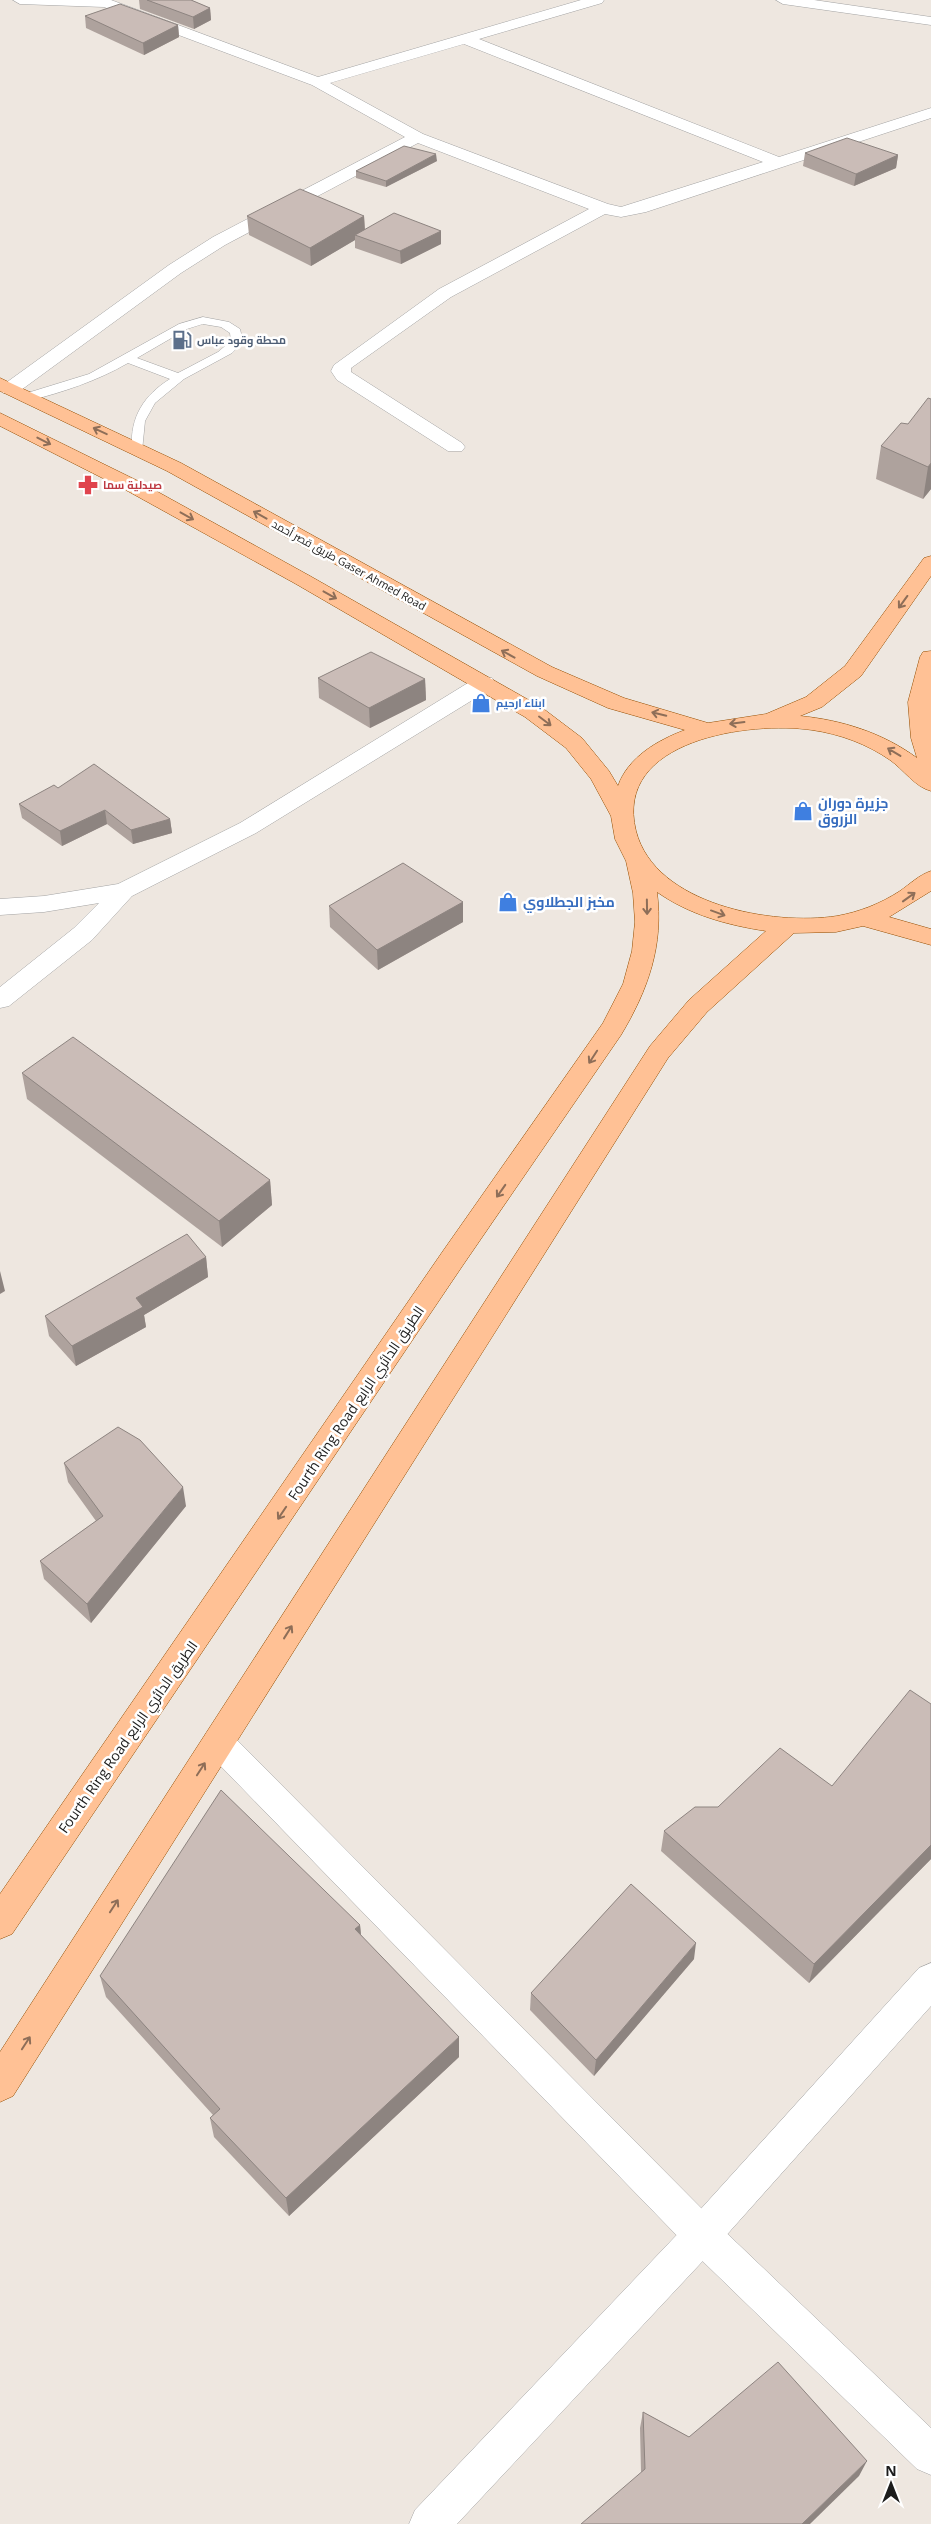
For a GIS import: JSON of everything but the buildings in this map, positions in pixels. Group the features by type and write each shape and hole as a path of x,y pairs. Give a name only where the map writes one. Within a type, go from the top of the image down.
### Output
{"main road":[{"name":"طريق قصر أحمد Gaser Ahmed Road","path":"13,390 138,448 552,676 618,704 677,719 705,730"},
{"path":"0,419 131,485 533,712 574,743 601,776 622,815"},
{"path":"769,721 814,702 853,671 931,562"},
{"path":"931,657 919,702 922,738 931,769"},
{"path":"931,784 920,771 897,753 869,739 837,728 804,722 769,721 736,723 705,730 677,740 653,755 636,773 625,794 622,815 626,838 638,860 654,877 674,892 698,905 726,916 787,926 831,924 864,918 906,901 931,879"},
{"name":"Fourth Ring Road الطريق الدائري الرابع","path":"0,1923 276,1522 456,1254 549,1124 611,1030 635,985 648,938 647,896 638,860"},
{"path":"864,918 931,937"},
{"path":"0,2084 658,1052 698,1006 787,926"}],"street":[{"path":"20,0 107,1 317,82 417,137 603,208 621,212 640,208 931,113"},
{"path":"317,82 597,0"},
{"path":"783,0 931,21"},
{"path":"465,39 779,163"},
{"path":"13,390 175,269 219,241 417,137"},
{"path":"455,447 344,376 340,371 343,365 445,293 603,208"},
{"path":"0,907 44,904 124,891 248,828 484,683"},
{"path":"0,1000 41,970 83,934 124,891"},
{"path":"218,1742 702,2235 931,2455"},
{"path":"429,2524 702,2235 931,1980"}],"lane":[{"path":"13,390 100,374 176,329 193,322 207,320 226,324 236,331 237,342 230,351 179,378 149,402 138,418 136,435 138,448"},
{"path":"126,358 179,378"}],"place":[{"name":"محطة وقود عباس","path":"182,340"},
{"name":"صيدلية سما","path":"88,485"},
{"name":"ابناء ارحيم","path":"481,703"},
{"name":"جزيرة دوران الزروق","path":"803,811"},
{"name":"مخبز الجطلاوي","path":"508,902"}]}
